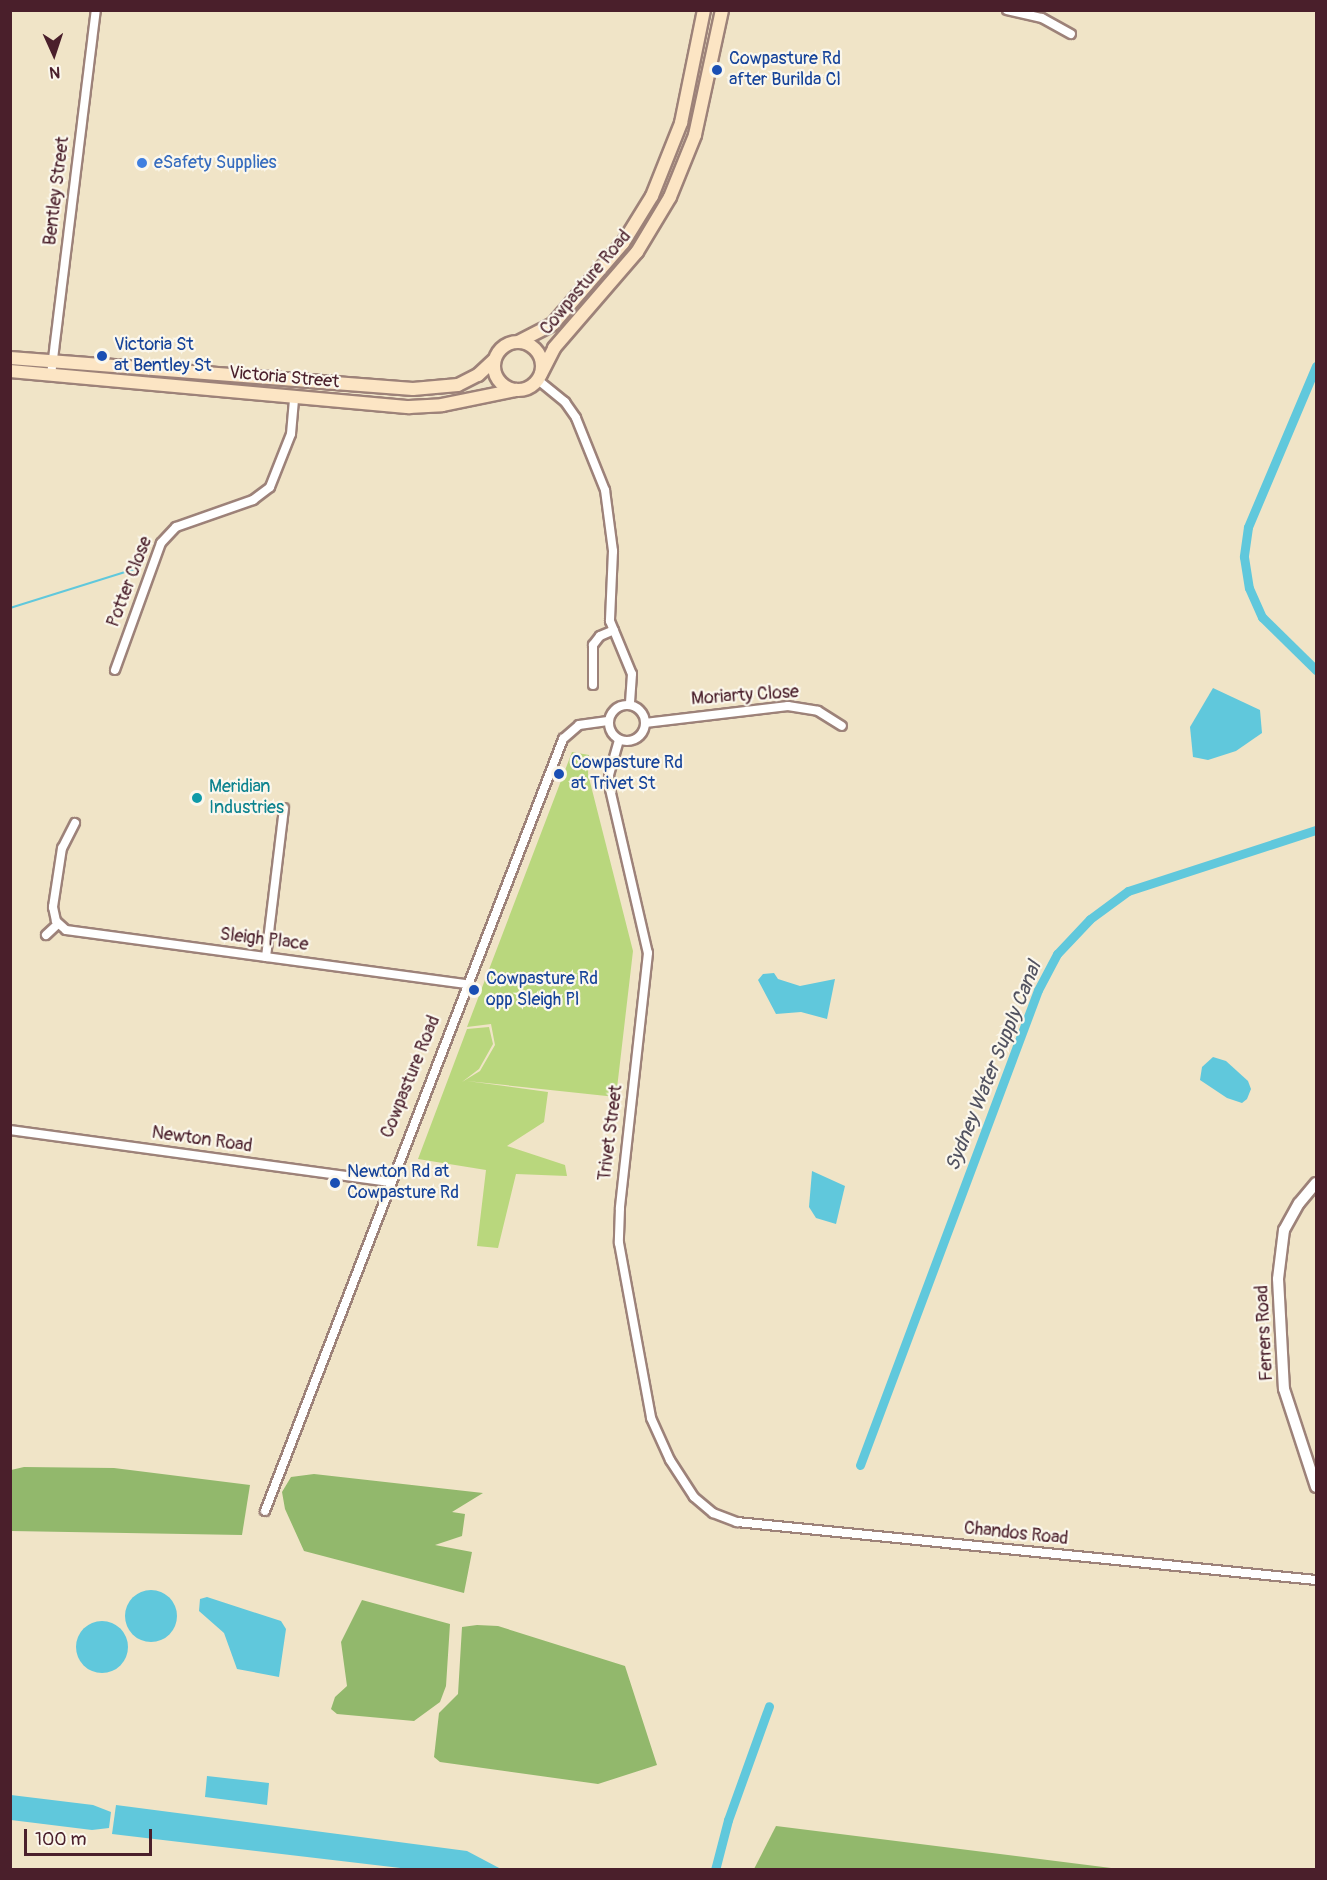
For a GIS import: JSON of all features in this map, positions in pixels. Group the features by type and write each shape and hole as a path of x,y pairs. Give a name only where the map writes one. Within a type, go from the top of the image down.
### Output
{"main road":[{"name":"Cowpasture Road","path":"520,341 553,324 623,243 652,196 681,123 704,10"},
{"name":"Cowpasture Road","path":"539,377 554,348 638,252 670,197 695,135 722,10"},
{"path":"520,341 539,352 539,377 516,390 498,380 494,360 501,348 520,341"},
{"name":"Victoria Street","path":"10,358 431,389 469,381 494,360"},
{"name":"Victoria Street","path":"10,371 294,397 426,406 516,390"}],"street":[{"name":"Bentley Street","path":"51,375 96,10"},
{"path":"1007,10 1042,18 1071,34"},
{"path":"539,377 565,402 576,418 605,490 613,551 608,600 614,630 632,674 630,705"},
{"name":"Potter Close","path":"115,670 161,543 176,527 253,500 270,487 291,434 294,397"},
{"path":"593,685 593,645 600,636 614,630"},
{"path":"630,705 641,711 645,723 636,739 620,740 611,733 608,721 618,707 630,705"},
{"name":"Moriarty Close","path":"645,723 788,706 818,711 842,726"},
{"name":"Cowpasture Road","path":"265,1511 389,1182 563,739 579,725 608,721"},
{"name":"Trivet Street","path":"620,740 609,775 610,789 648,953 620,1208 620,1250 654,1427 688,1490 712,1514"},
{"path":"266,957 285,808"},
{"path":"46,935 58,924 53,907 60,857 75,823"},
{"name":"Sleigh Place","path":"58,924 75,933 468,984"},
{"name":"Newton Road","path":"10,1130 389,1182"},
{"name":"Ferrers Road","path":"1317,1183 1299,1203 1284,1230 1278,1279 1284,1389 1317,1487"},
{"name":"Chandos Road","path":"712,1514 737,1522 1317,1580"}],"green space":[{"path":"572,752 589,755 588,774 633,951 616,1097 467,1081 548,1092 544,1122 507,1146 565,1165 567,1176 516,1174 498,1248 477,1246 486,1170 418,1159 467,1029 489,1027 493,1044 479,1069 462,1082 480,1071 495,1045 491,1024 467,1027"},
{"path":"24,1467 114,1468 250,1485 242,1535 11,1531 11,1470"},
{"path":"314,1474 483,1493 452,1512 465,1514 462,1536 435,1545 472,1552 464,1593 304,1551 285,1509 282,1492 291,1477"},
{"path":"362,1600 450,1624 446,1686 440,1702 414,1721 337,1714 331,1709 335,1697 347,1686 341,1642"},
{"path":"498,1626 625,1666 657,1765 598,1784 440,1762 434,1757 439,1713 458,1694 462,1627"},
{"path":"776,1826 1119,1869 754,1869"}],"water":[{"path":"1213,688 1260,710 1262,733 1236,751 1208,760 1193,757 1190,727"},
{"path":"774,973 778,979 800,986 835,979 827,1019 801,1012 776,1014 758,980 763,974"},
{"path":"1213,1057 1226,1061 1248,1081 1251,1089 1247,1099 1242,1103 1227,1098 1200,1080 1202,1067"},
{"path":"812,1171 845,1186 836,1224 816,1218 809,1207"},
{"path":"151,1590 161,1592 169,1598 175,1606 177,1616 175,1626 169,1634 161,1640 151,1642 141,1640 133,1634 127,1626 125,1616 127,1606 133,1598 141,1592"},
{"path":"207,1597 281,1621 286,1629 279,1677 237,1669 224,1633 199,1611 200,1599"},
{"path":"102,1621 112,1623 120,1629 126,1637 128,1647 126,1657 120,1665 112,1671 102,1673 92,1671 84,1665 78,1657 76,1647 78,1637 84,1629 92,1623"},
{"path":"207,1776 269,1783 267,1805 205,1797"},
{"path":"11,1795 93,1805 111,1812 109,1828 92,1830 11,1820"},
{"path":"116,1805 467,1851 501,1869 409,1869 112,1834"}],"waterway":[{"name":"Sydney Water Supply Canal","path":"1316,366 1248,527 1244,557 1249,588 1262,617 1316,670"},
{"path":"10,608 138,568"},
{"name":"Sydney Water Supply Canal","path":"860,1465 1038,990 1057,954 1090,919 1128,891 1316,830"},
{"name":"Sydney Water Supply Canal","path":"715,1870 728,1820 769,1706"}],"place":[{"name":"Cowpasture Rd after Burilda Cl","path":"717,70"},
{"name":"eSafety Supplies","path":"142,163"},
{"name":"Victoria St at Bentley St","path":"102,356"},
{"name":"Cowpasture Rd at Trivet St","path":"559,774"},
{"name":"Meridian Industries","path":"197,798"},
{"name":"Cowpasture Rd opp Sleigh Pl","path":"474,990"},
{"name":"Newton Rd at Cowpasture Rd","path":"335,1183"}]}
